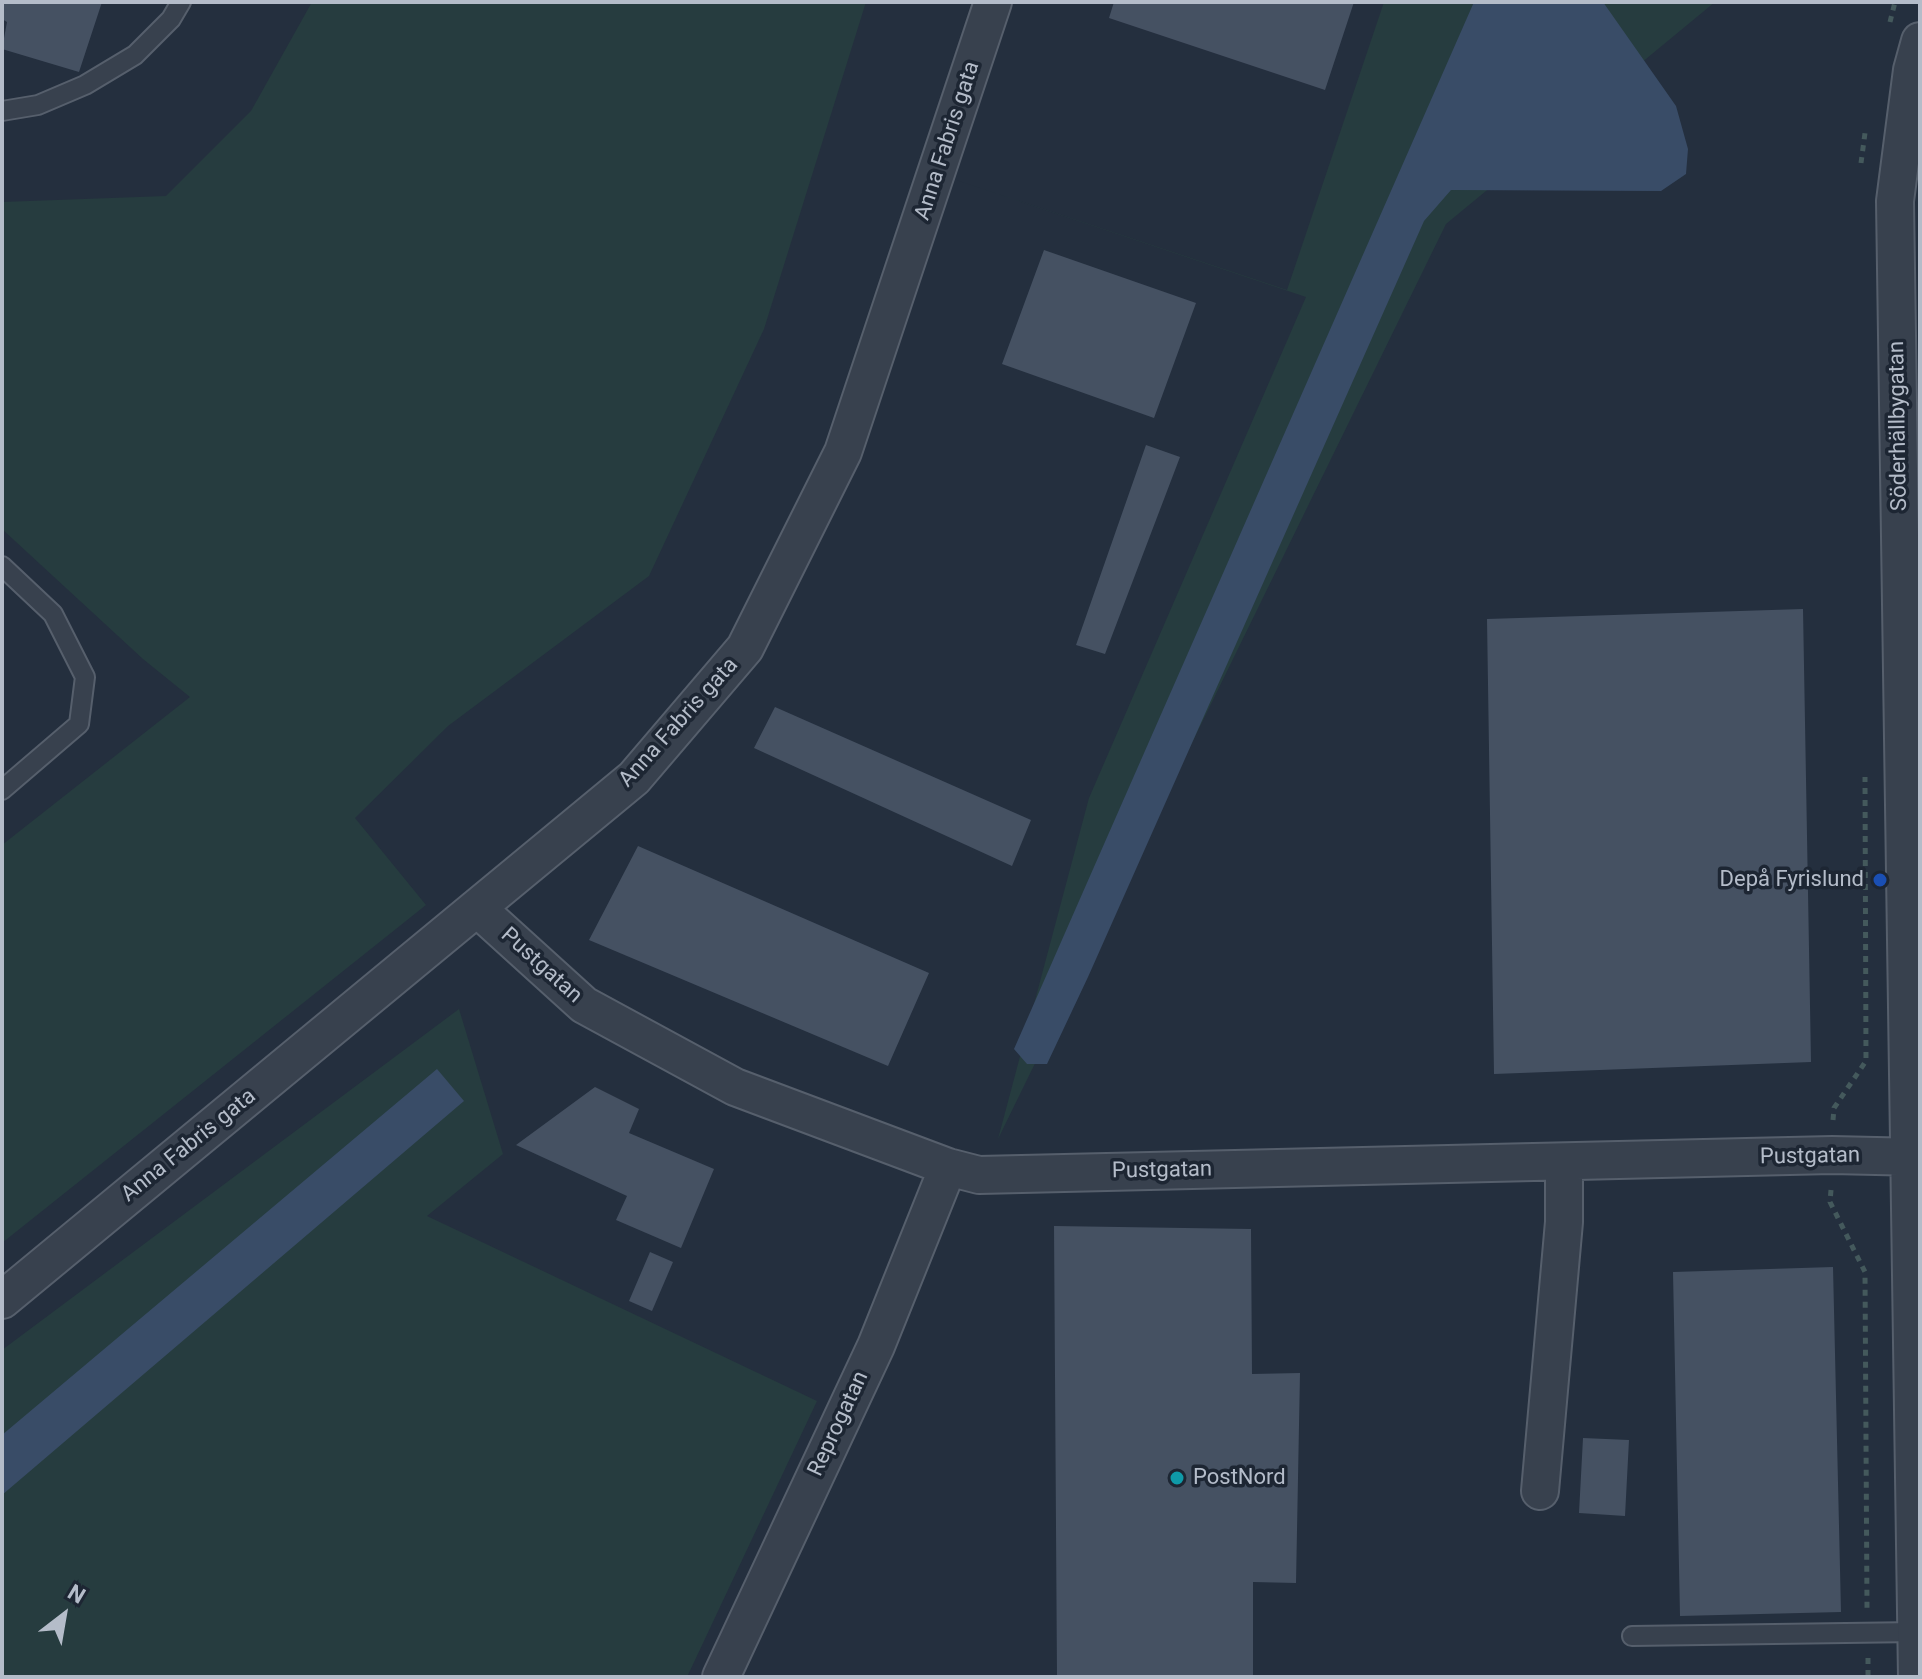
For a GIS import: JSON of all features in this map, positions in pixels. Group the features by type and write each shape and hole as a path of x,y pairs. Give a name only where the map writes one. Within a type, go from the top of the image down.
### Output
{"street":[{"name":"Anna Fabris gata","path":"2,1300 634,778 745,648 843,452 993,2"},
{"name":"Söderhällbygatan","path":"1917,1677 1915,1174 1895,201 1912,70 1920,41"},
{"name":"Pustgatan","path":"477,908 584,1005 735,1087 948,1167 979,1175 1564,1162 1915,1174"},
{"path":"1540,1491 1564,1222 1564,1162"},
{"name":"Reprogatan","path":"721,1677 876,1346 948,1167"}],"lane":[{"path":"2,111 38,105 85,85 135,55 171,19 181,2"},
{"path":"2,566 53,614 85,677 79,724 2,790"},
{"path":"1632,1636 1917,1632"}],"path":[{"path":"1830,1202 1865,1272 1868,1677"}],"green space":[{"path":"312,2 866,2 764,329 649,576 448,726 355,818 426,905 2,1243 2,845 190,697 143,659 2,529 2,202 166,196 251,111"},
{"path":"1384,2 1715,2 1446,224 998,1139 1089,798 1306,297 956,180 1287,290"},
{"path":"459,1009 503,1154 427,1216 817,1401 687,1677 2,1677 2,1350"}],"water":[{"path":"1474,2 1603,2 1676,106 1688,149 1686,174 1661,191 1451,190 1424,221 1088,977 1047,1064 1027,1064 1014,1049"},
{"path":"437,1069 464,1101 2,1495 2,1435"}],"building":[{"path":"2,2 102,2 79,72 2,49 7,22 2,19"},
{"path":"1114,2 1354,2 1325,90 1109,18"},
{"path":"1044,250 1196,303 1154,418 1002,364"},
{"path":"1146,445 1180,457 1105,654 1076,645"},
{"path":"1803,609 1811,1062 1494,1074 1487,619"},
{"path":"775,707 1031,820 1012,866 754,748"},
{"path":"638,846 929,973 888,1066 589,940"},
{"path":"595,1087 639,1109 629,1133 714,1169 681,1248 616,1220 627,1196 516,1145"},
{"name":"PostNord","path":"1054,1226 1251,1229 1252,1374 1300,1373 1296,1583 1253,1582 1253,1677 1057,1677"},
{"path":"650,1252 673,1262 652,1311 629,1301"},
{"path":"1833,1267 1841,1612 1680,1616 1673,1272"},
{"path":"1583,1438 1629,1440 1625,1516 1579,1513"}],"place":[{"name":"Depå Fyrislund","path":"1880,880"},
{"name":"PostNord","path":"1177,1478"}]}
